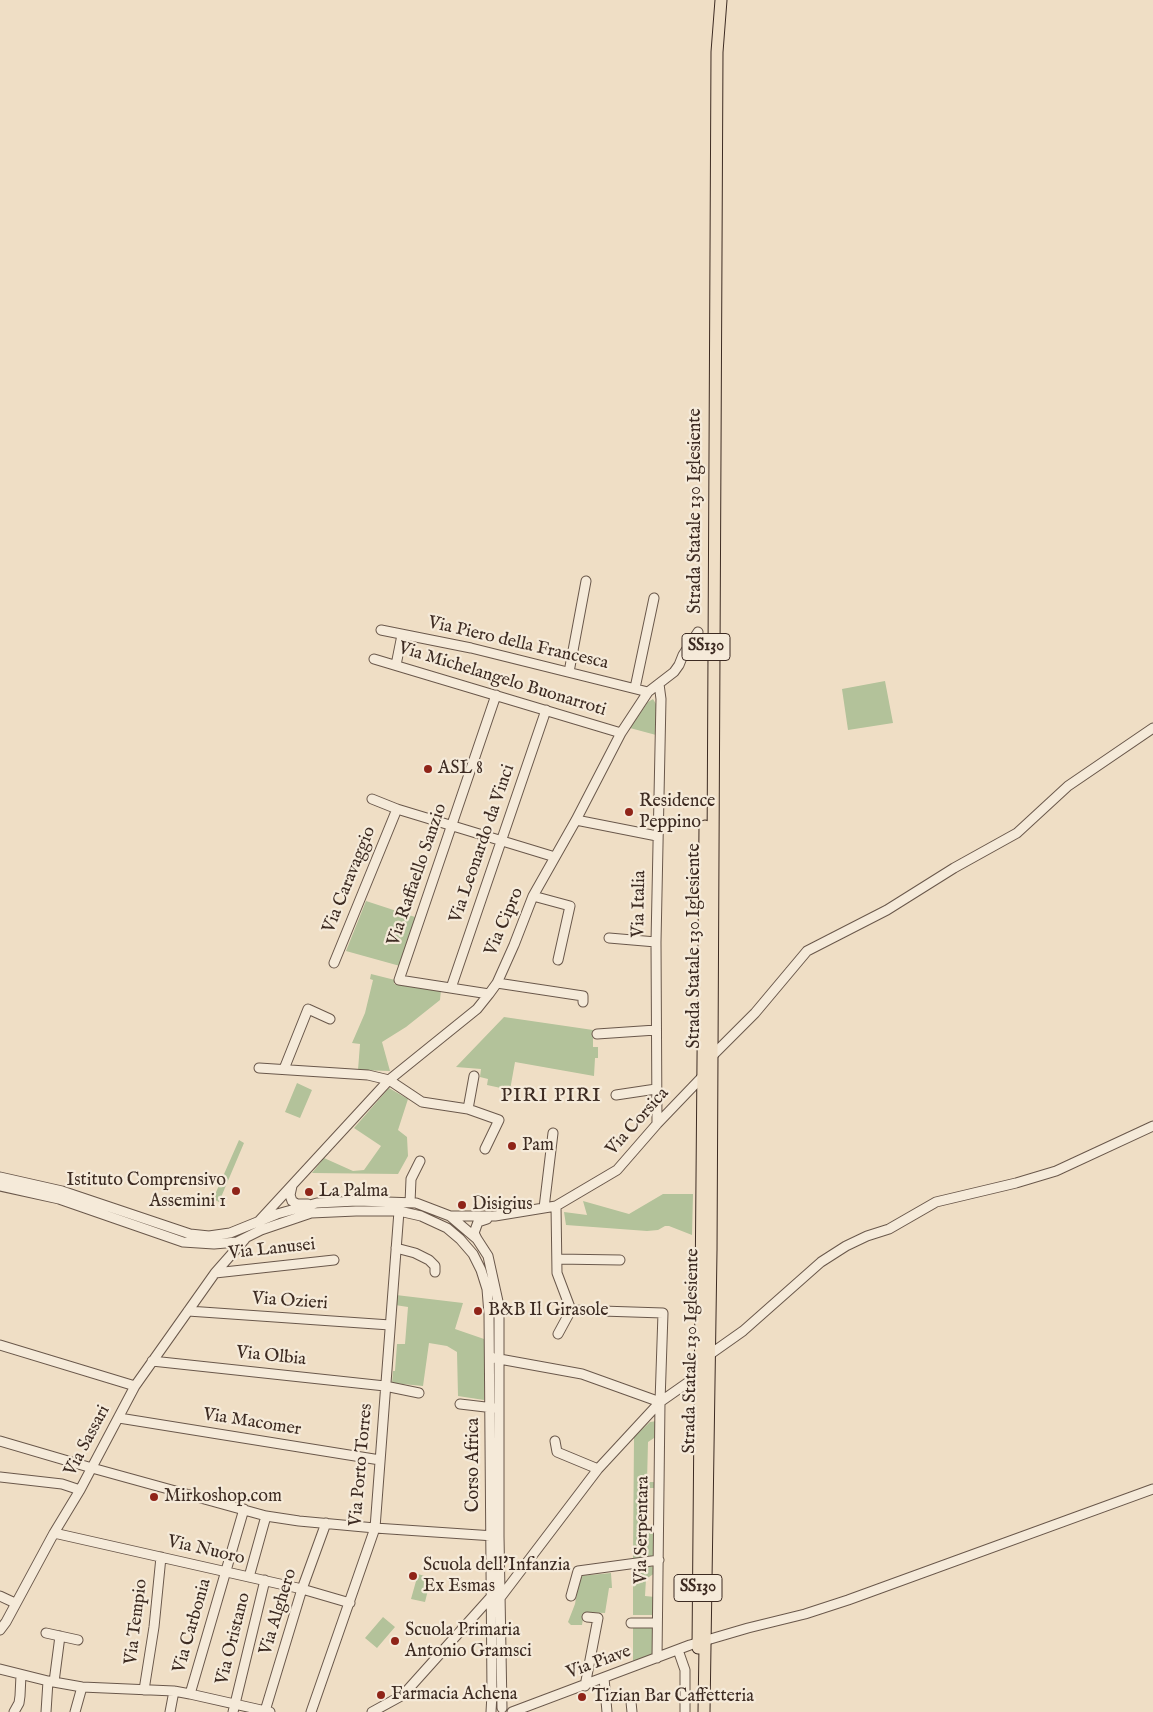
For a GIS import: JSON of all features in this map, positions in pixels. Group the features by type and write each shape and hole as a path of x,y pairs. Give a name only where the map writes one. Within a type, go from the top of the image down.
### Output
{"main road":[{"name":"Strada Statale 130 Iglesiente","path":"704,1712 701,1642 703,1076 710,56 714,0"},
{"name":"Strada Statale 130 Iglesiente","path":"698,1712 709,1354 717,52 721,0"}],"street":[{"path":"569,672 586,581"},
{"path":"635,688 654,598"},
{"name":"Via Piero della Francesca","path":"381,630 471,648 648,692"},
{"name":"Via Cipro","path":"256,1226 389,1080 477,1009 489,994 497,983 533,896 576,820 621,733 648,692 680,665 683,655 698,632"},
{"path":"396,665 402,635"},
{"name":"Via Michelangelo Buonarroti","path":"374,659 621,733"},
{"name":"Via Italia","path":"656,1124 657,836 661,699 659,684"},
{"name":"Via Raffaello Sanzio","path":"451,988 399,980 496,695"},
{"name":"Via Leonardo da Vinci","path":"451,988 546,710"},
{"path":"712,1056 755,1013 807,951 887,910 954,868 1017,832 1068,786 1153,728"},
{"path":"372,799 397,809 554,856"},
{"name":"Via Caravaggio","path":"334,963 397,809"},
{"path":"576,820 657,836"},
{"path":"533,896 570,906 558,960"},
{"path":"609,938 656,942"},
{"path":"497,983 583,996 583,1002"},
{"path":"451,988 489,994"},
{"path":"284,1069 308,1009 330,1019"},
{"path":"597,1034 656,1030"},
{"path":"259,1068 368,1075 389,1080 422,1102 468,1109 499,1120 485,1149"},
{"path":"468,1109 474,1076"},
{"name":"Via Corsica","path":"450,1216 495,1216 556,1206 617,1170 656,1124 703,1076"},
{"path":"616,1094 656,1089"},
{"path":"709,1354 743,1331 821,1262 846,1246 867,1236 889,1229 936,1202 1016,1183 1056,1171 1153,1126"},
{"path":"544,1208 553,1133"},
{"path":"410,1203 411,1179 420,1161"},
{"name":"Corso Africa","path":"0,1177 62,1192 190,1234 209,1236 230,1233 311,1213 356,1210 399,1211 420,1216 449,1230 470,1251 481,1270 487,1289 494,1358 495,1536 505,1711"},
{"name":"Corso Africa","path":"0,1186 59,1200 183,1242 214,1244 233,1242 247,1237 256,1226 277,1214 317,1203 358,1201 416,1204 450,1216 477,1239 488,1256 499,1306 494,1358"},
{"path":"292,1186 290,1195 292,1201 297,1204 317,1203"},
{"name":"Via Cipro","path":"277,1214 292,1186"},
{"path":"556,1206 557,1272 571,1310 558,1334"},
{"name":"Via Porto Torres","path":"311,1712 350,1603 374,1528 399,1211"},
{"path":"449,1230 464,1228 495,1216"},
{"path":"477,1239 474,1233 478,1222"},
{"name":"Via Sassari","path":"215,1273 233,1242 256,1226"},
{"path":"223,1234 233,1242"},
{"name":"Via Sassari","path":"0,1630 80,1490 135,1386 215,1273 247,1237"},
{"path":"214,1244 224,1254 221,1262"},
{"path":"396,1248 415,1253 429,1260 434,1266 435,1272"},
{"name":"Via Lanusei","path":"215,1273 334,1260"},
{"path":"557,1260 620,1260"},
{"name":"Via Ozieri","path":"188,1310 390,1325"},
{"name":"Via Serpentara","path":"571,1310 663,1313 656,1658"},
{"path":"0,1345 135,1386"},
{"path":"494,1358 582,1374 660,1402"},
{"name":"Via Olbia","path":"152,1361 385,1386 419,1393"},
{"path":"372,1712 403,1695 423,1675 490,1598 500,1598 598,1469 660,1402 690,1381"},
{"path":"460,1404 495,1408"},
{"name":"Via Macomer","path":"118,1418 380,1460"},
{"path":"0,1441 266,1516 374,1528 495,1536"},
{"path":"555,1441 557,1452 598,1469"},
{"path":"0,1476 62,1484 80,1490"},
{"name":"Via Piave","path":"512,1712 656,1658 679,1654 701,1642 805,1614 848,1600 1137,1493 1153,1489"},
{"name":"Via Carbonia","path":"190,1694 244,1509"},
{"path":"249,1577 266,1516"},
{"name":"Via Alghero","path":"268,1711 302,1589 326,1523"},
{"name":"Via Nuoro","path":"54,1533 265,1580 350,1603"},
{"name":"Corso Africa","path":"491,1712 490,1598 495,1536"},
{"name":"Via Tempio","path":"144,1690 154,1627 161,1557"},
{"path":"571,1596 578,1571 659,1560"},
{"name":"Via Oristano","path":"234,1708 265,1580"},
{"path":"0,1596 15,1603"},
{"path":"585,1686 598,1618 587,1617"},
{"path":"631,1623 658,1623"},
{"path":"46,1633 78,1640"},
{"path":"46,1712 60,1636"},
{"path":"679,1654 685,1670 685,1712"},
{"path":"0,1669 51,1682 82,1687 174,1691 234,1708 268,1711"},
{"path":"14,1712 19,1703 21,1675"},
{"path":"604,1678 607,1712"},
{"path":"75,1712 82,1687"},
{"path":"170,1712 174,1691"},
{"path":"491,1712 495,1709 505,1711"}],"green space":[{"path":"885,681 893,723 848,730 842,689"},
{"path":"653,699 656,704 656,735 630,728 648,702"},
{"path":"366,901 415,917 400,966 346,951"},
{"path":"371,974 395,980 394,984 441,990 440,1000 406,1027 382,1042 390,1071 358,1070 360,1044 352,1043 365,1013 373,980 370,979"},
{"path":"504,1017 593,1030 593,1047 598,1047 598,1058 595,1058 594,1076 515,1062 510,1090 487,1085 488,1079 480,1077 481,1069 456,1067"},
{"path":"297,1083 312,1090 300,1118 285,1112"},
{"path":"389,1088 408,1099 398,1130 407,1137 408,1156 398,1174 312,1173 324,1158 353,1171 364,1170 381,1146 354,1128"},
{"path":"239,1140 244,1143 219,1202 213,1199"},
{"path":"663,1194 693,1194 692,1235 669,1226 647,1231 566,1225 564,1212 587,1215 583,1201 629,1214"},
{"path":"396,1295 463,1303 455,1329 484,1339 484,1400 458,1396 457,1352 447,1346 429,1343 423,1386 392,1383 397,1344 405,1344 408,1307 395,1305"},
{"path":"657,1421 657,1436 648,1442 647,1482 657,1482 657,1488 647,1488 647,1529 657,1529 656,1556 633,1559 634,1437 650,1422"},
{"path":"655,1566 655,1573 646,1579 645,1596 655,1597 654,1615 633,1615 633,1569"},
{"path":"611,1573 612,1588 609,1588 605,1613 584,1612 582,1625 571,1625 568,1622 575,1604 580,1576"},
{"path":"418,1574 431,1578 425,1602 411,1599"},
{"path":"383,1617 395,1627 377,1648 365,1638"},
{"path":"653,1627 652,1655 633,1662 633,1628"}],"place":[{"name":"ASL 8","path":"428,769"},
{"name":"Residence Peppino","path":"629,812"},
{"name":"Pam","path":"512,1146"},
{"name":"Istituto Comprensivo Assemini 1","path":"236,1191"},
{"name":"La Palma","path":"309,1192"},
{"name":"Disigius","path":"462,1205"},
{"name":"B&B Il Girasole","path":"478,1311"},
{"name":"Mirkoshop.com","path":"154,1497"},
{"name":"Scuola dell'Infanzia Ex Esmas","path":"413,1576"},
{"name":"Scuola Primaria Antonio Gramsci","path":"395,1641"},
{"name":"Farmacia Achena","path":"381,1695"},
{"name":"Tizian Bar Caffetteria","path":"582,1697"}],"district":[{"name":"PIRI PIRI","path":"551,1097"}]}
